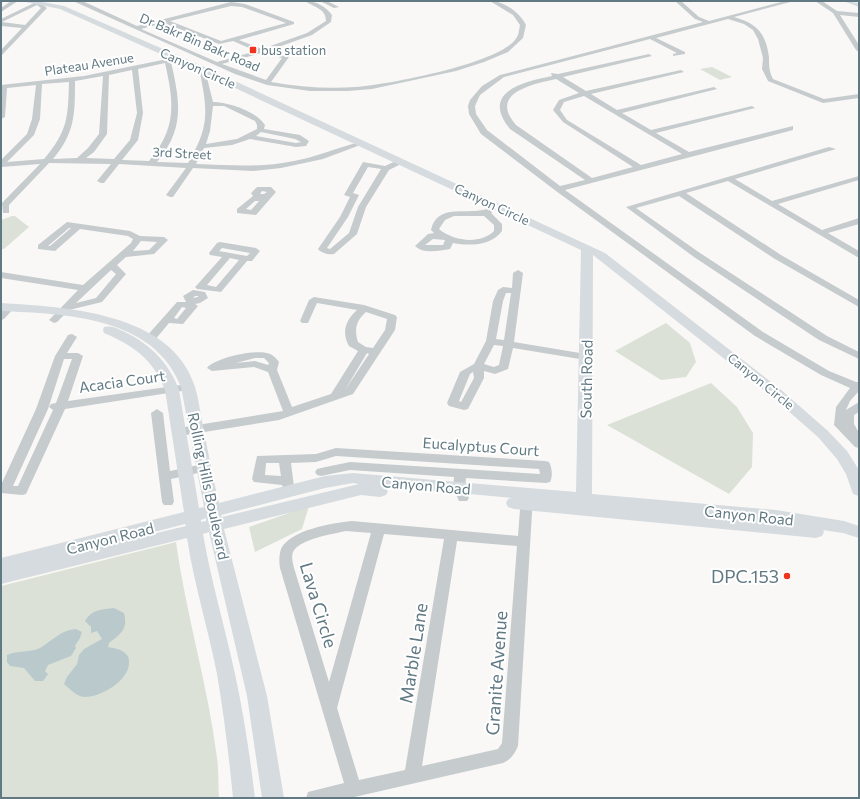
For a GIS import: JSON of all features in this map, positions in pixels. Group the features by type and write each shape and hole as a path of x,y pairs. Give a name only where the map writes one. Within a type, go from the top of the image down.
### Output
{"main road":[{"name":"Canyon Circle","path":"24,1 36,2 55,7 172,60 206,71 359,144 587,248 622,270 775,392 822,434 842,455 854,474 859,490"},
{"path":"848,1 858,2"},
{"path":"41,12 55,7"},
{"name":"South Road","path":"585,504 587,248"},
{"name":"Rolling Hills Boulevard","path":"4,312 60,314 110,320 150,338 174,359 188,387 197,428 194,470 194,523 201,571 226,674 239,753 244,798"},
{"name":"Rolling Hills Boulevard","path":"60,314 101,327 138,344 161,365 169,377 180,432 213,518 257,696 273,798"},
{"name":"Canyon Road","path":"213,518 288,486 325,484 361,489 461,486 527,499 585,504 858,535"},
{"name":"Canyon Road","path":"1,577 213,518 325,484"},
{"name":"Canyon Road","path":"1,565 194,523"}],"street":[{"path":"1,10 15,1"},
{"name":"Dr Bakr Bin Bakr Road","path":"76,1 250,78 318,89 374,87 414,81 492,58 515,45 522,36 524,29 522,22 516,16 493,1"},
{"path":"216,64 310,34 327,24 329,18 326,11 308,1"},
{"path":"323,1 336,7"},
{"path":"235,40 259,50 286,57 268,82 310,87 368,86 408,80 490,55 511,43 517,35 518,28 511,17 488,1"},
{"path":"678,1 697,18 710,21"},
{"path":"685,1 710,21"},
{"path":"791,1 539,65 502,76 488,84 474,98 472,112 474,120 484,132 559,189 759,334 826,373 858,387 842,404"},
{"path":"818,1 828,6 836,14 859,50"},
{"path":"1,23 36,2 44,8 27,27 4,48 1,54"},
{"path":"212,4 218,6"},
{"path":"137,28 218,6 231,4 243,5 292,23 224,43 216,42 164,21"},
{"path":"836,14 859,15"},
{"path":"727,17 744,22 754,27 766,51 767,62 765,69 770,80 822,101 859,96"},
{"path":"1,23 27,27"},
{"path":"649,37 683,53 675,55"},
{"path":"592,181 513,127 505,119 502,107 504,99 515,89 556,76 649,56"},
{"path":"151,164 168,143 174,127 177,112 172,60"},
{"name":"Plateau Avenue","path":"1,117 2,87 39,84 106,74 172,60"},
{"path":"539,65 688,155"},
{"path":"101,181 118,162 134,140 140,104 135,69"},
{"path":"170,195 181,181 202,146 209,123 210,104 203,73 206,71"},
{"path":"640,168 565,121 556,110 561,100 585,93 681,72"},
{"path":"79,160 90,150 103,134 106,74"},
{"path":"6,210 5,205 48,160 60,144 70,123 72,79"},
{"path":"205,84 208,79 222,79"},
{"path":"1,166 30,135 36,118 39,84"},
{"path":"616,112 714,89"},
{"path":"202,146 235,142 251,137 260,130 261,125 258,120 233,107 225,104 210,104"},
{"path":"650,132 752,108"},
{"path":"559,189 790,128"},
{"path":"251,137 296,145 303,144 305,141 297,137 260,130"},
{"name":"3rd Street","path":"1,166 48,160 79,160 190,166 258,168 280,167 303,163 359,144"},
{"path":"832,149 630,207 697,255 823,338 859,356"},
{"path":"386,168 365,200 356,218 353,234 332,252 322,249 349,208 355,195 348,195 366,164 386,168 401,162"},
{"path":"258,168 261,189"},
{"path":"771,204 859,178"},
{"path":"729,179 859,255"},
{"path":"680,193 778,257 859,304"},
{"path":"436,234 436,226 442,218 453,213 486,213 497,206"},
{"path":"436,234 450,240 465,242 491,238 498,231 498,224 486,213"},
{"path":"821,233 859,221"},
{"path":"78,227 130,234 138,238 164,240 151,252 124,254"},
{"path":"436,234 419,246 425,249 437,249 447,246 450,240"},
{"path":"60,314 85,288 135,244 138,238"},
{"path":"220,245 256,251 249,259 228,255 213,253 220,245"},
{"path":"150,338 167,320 179,322 193,306 189,303 203,298 203,291 200,287 228,255"},
{"path":"203,291 218,290 245,258"},
{"path":"60,314 99,300 121,274 112,264"},
{"path":"516,291 502,290 498,301 491,341 478,366 495,371 504,367 515,305 518,273"},
{"path":"1,274 85,288"},
{"path":"180,432 197,428 280,416 349,392 390,330 392,317 364,308 314,300 305,321"},
{"path":"498,301 515,305"},
{"path":"364,308 353,318 349,331 353,344 364,350 376,351"},
{"name":"Acacia Court","path":"60,356 78,356 60,406 22,491 4,490 42,409 60,356 72,337"},
{"path":"491,341 586,357"},
{"path":"335,397 364,350"},
{"path":"272,370 255,364 212,368 225,362 250,356 265,356 274,362 272,370 289,413"},
{"name":"Acacia Court","path":"54,372 73,372"},
{"path":"826,373 842,390 845,397 839,413 840,425 859,443"},
{"name":"Acacia Court","path":"42,409 188,387"},
{"path":"859,406 849,414 848,424 859,443"},
{"path":"157,413 168,502"},
{"name":"Eucalyptus Court","path":"288,486 258,479 261,459 285,460 316,458 336,452 545,465 546,479 461,486 350,466 325,484"},
{"path":"316,458 325,484"},
{"path":"285,460 288,486"},
{"path":"164,476 194,470"},
{"name":"Granite Avenue","path":"314,798 503,755 510,746 527,499"},
{"name":"Lava Circle","path":"354,789 285,558 288,548 296,540 340,527 378,528 524,542"},
{"path":"330,707 378,528"},
{"name":"Marble Lane","path":"412,776 451,535"}],"shaded area":[{"path":"712,67 732,77 720,80 700,69"},
{"path":"15,216 29,227 4,249 1,249 1,220"},
{"path":"666,323 690,343 696,362 686,377 661,380 615,351"},
{"path":"711,383 737,407 753,433 752,467 729,494 607,425"},
{"path":"309,506 302,529 255,552 249,527"},
{"path":"176,542 185,596 213,731 218,763 219,798 1,798 1,586"},
{"path":"114,608 124,613 125,623 121,633 109,643 108,647 117,649 127,655 129,664 127,670 119,682 106,691 91,696 79,696 64,684 67,677 77,664 79,655 84,649 102,639 97,631 91,633 91,627 85,621 90,614 94,612"},
{"path":"76,629 82,632 75,646 76,648 71,656 48,665 45,671 48,674 43,681 35,681 24,668 10,666 7,662 7,655 15,652 36,650 61,633"}],"place":[{"name":"bus station","path":"253,50"},
{"name":"DPC.153","path":"787,576"}]}
